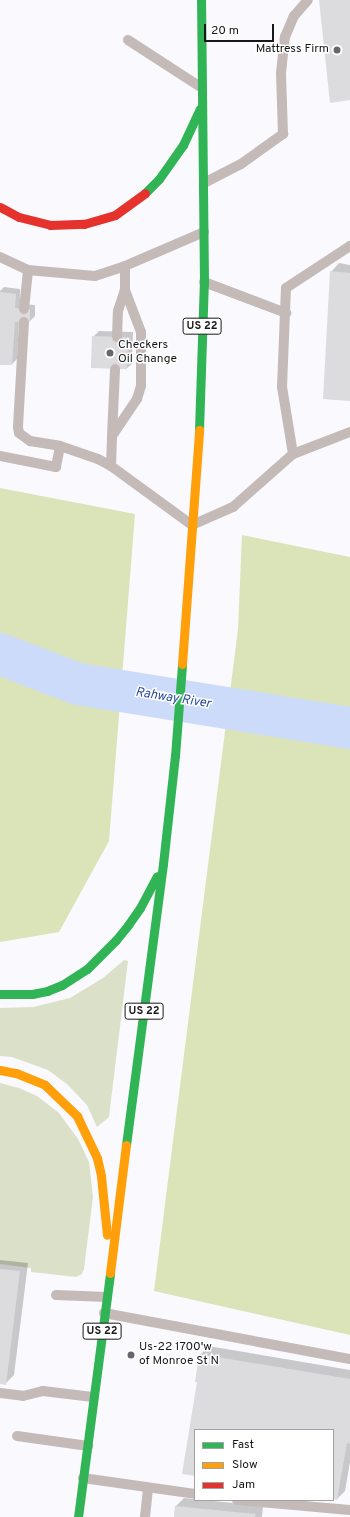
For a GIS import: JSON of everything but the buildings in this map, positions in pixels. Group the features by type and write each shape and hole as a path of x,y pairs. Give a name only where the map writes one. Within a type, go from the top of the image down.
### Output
{"highway":[{"name":"US 22","path":"78,1517 163,864 175,756 198,455 204,282 201,0"},
{"path":"0,207 19,217 50,225 84,224 115,215 143,195 171,163 193,126 203,100"},
{"path":"0,994 32,994 47,991 62,986 87,969 128,925 140,908 163,864"},
{"path":"0,1070 24,1075 45,1085 67,1104 85,1129 97,1158 101,1176 111,1266"}],"lane":[{"path":"204,183 241,164 283,134 280,74 285,38 294,16 308,0"},
{"path":"128,40 203,89"},
{"path":"0,257 28,270 95,276 125,266 204,232"},
{"path":"293,454 282,387 286,288 350,246"},
{"path":"117,337 118,311 125,290 125,266"},
{"path":"24,309 28,270"},
{"path":"204,282 286,313"},
{"path":"112,436 137,399 141,386 141,332 125,290"},
{"path":"24,322 18,427 19,433 30,442 60,446 87,454 111,466 192,525 233,507 293,454 350,432"},
{"path":"111,466 115,370"},
{"path":"0,456 56,467 60,446"},
{"path":"56,1294 107,1298"},
{"path":"104,1313 350,1359"},
{"path":"0,1393 23,1396 43,1391 93,1397"},
{"path":"17,1436 88,1446"},
{"path":"83,1478 194,1494"},
{"path":"145,1517 148,1488"},
{"path":"248,1501 350,1510"}],"green space":[{"path":"0,488 135,514 109,841 59,932 0,942"},
{"path":"242,535 350,557 350,1335 154,1291 238,629"},
{"path":"124,960 128,961 109,1117 97,1127 87,1105 67,1084 48,1070 12,1057 0,1056 0,1008 33,1007 70,998 103,978"},
{"path":"0,1083 19,1088 37,1096 59,1113 78,1139 89,1162 93,1197 84,1269 82,1274 76,1277 31,1272 31,1268 0,1264"}],"waterway":[{"name":"Rahway River","path":"0,654 78,684 350,728"}],"traffic: fast":[{"path":"199,430 204,282 201,0"},
{"path":"145,193 159,179 183,145 200,109"},
{"path":"126,1145 163,864 175,756 182,664"},
{"path":"0,994 32,994 47,991 62,985 87,969 116,940 128,925 140,908 157,876"},
{"path":"78,1517 110,1273"}],"traffic: slow":[{"path":"182,664 199,430"},
{"path":"0,1070 16,1073 45,1085 77,1116 97,1158 101,1176 107,1235"},
{"path":"110,1273 126,1145"}],"traffic: jam":[{"path":"0,207 19,217 50,225 84,224 115,215 145,193"}],"place":[{"name":"Mattress Firm","path":"337,50"},
{"name":"Checkers Oil Change","path":"110,353"},
{"name":"Us-22 1700'w of Monroe St N","path":"131,1355"}]}
